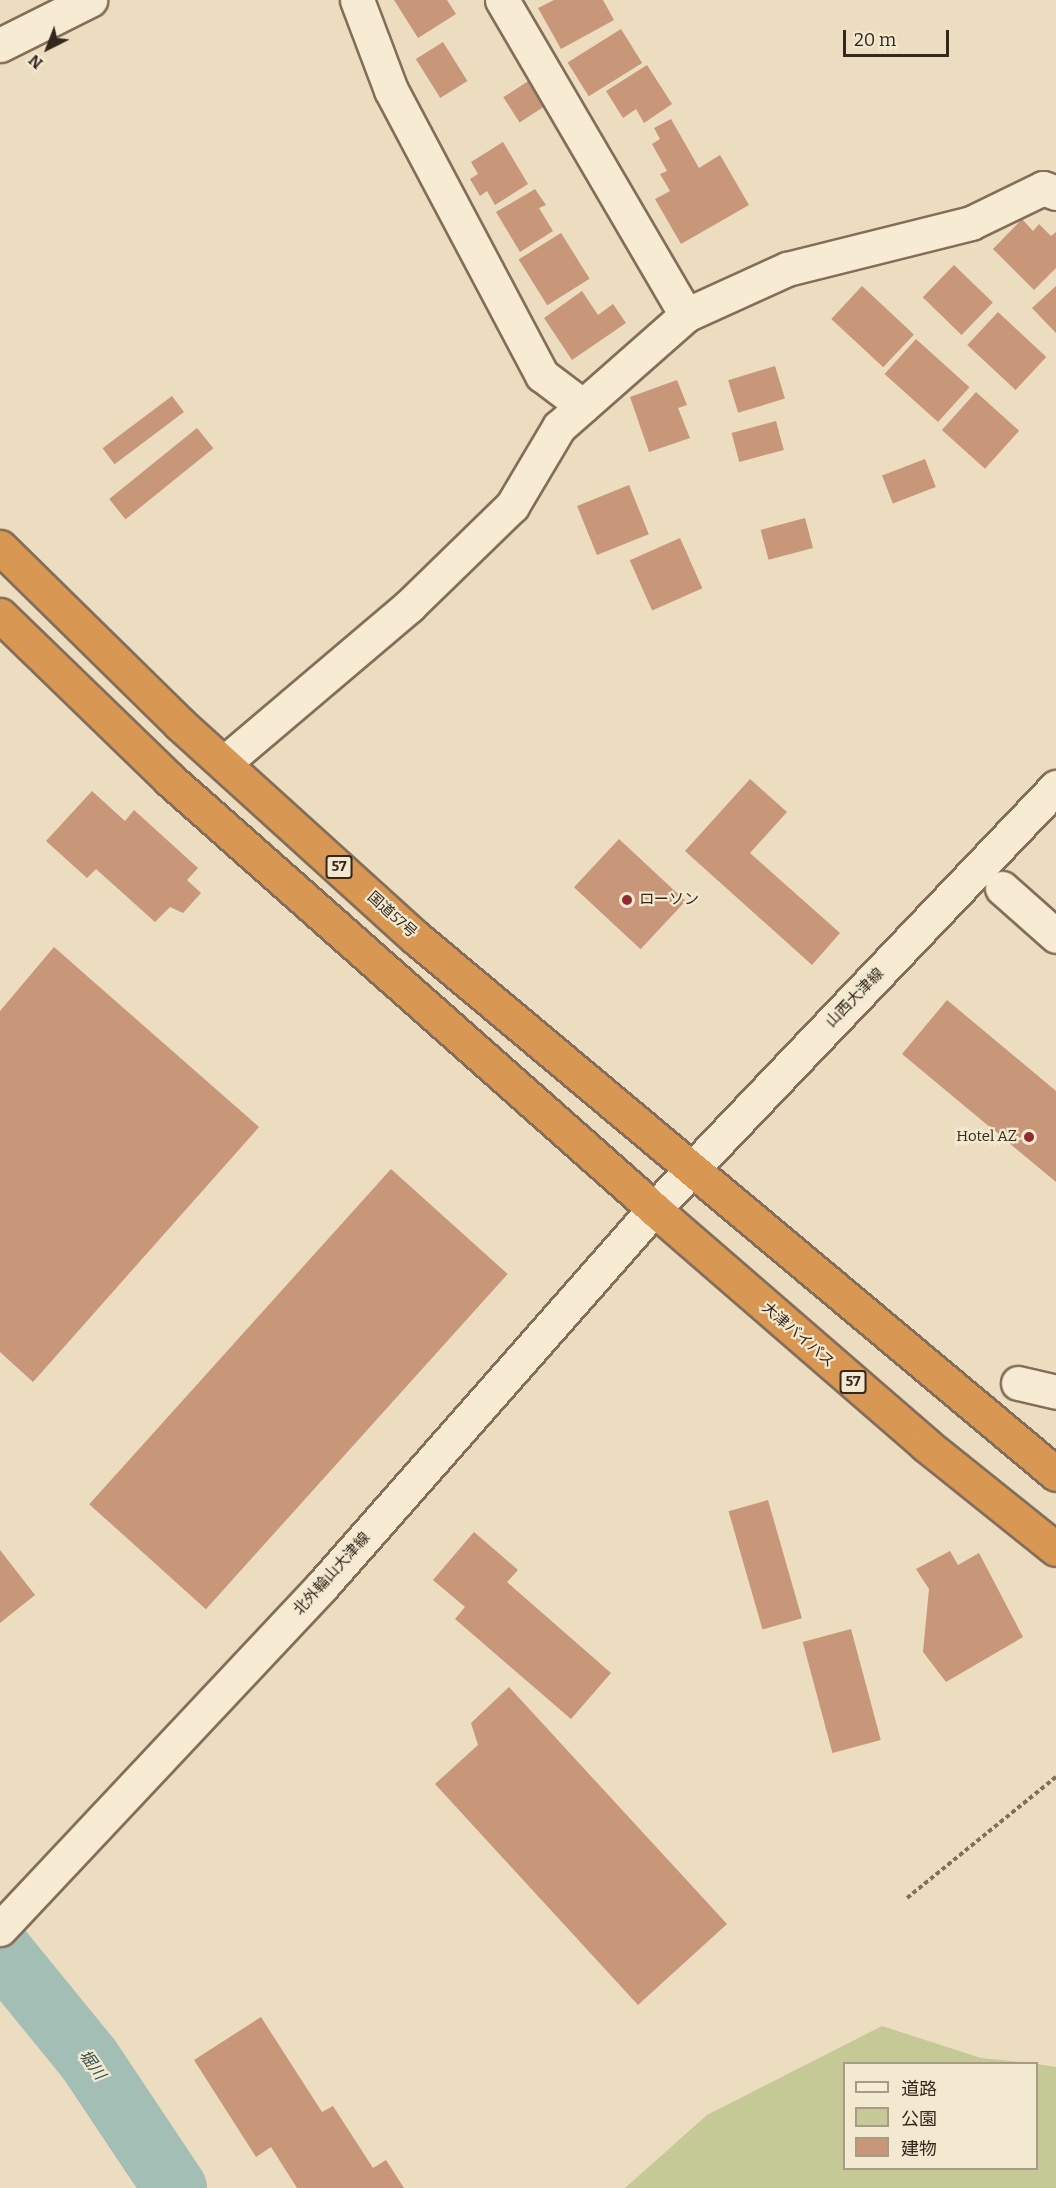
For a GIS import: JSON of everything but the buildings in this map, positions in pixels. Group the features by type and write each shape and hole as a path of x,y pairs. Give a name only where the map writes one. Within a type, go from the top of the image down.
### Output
{"highway":[{"name":"国道57号","path":"0,548 224,763 416,937 693,1170"},
{"name":"57","path":"0,615 169,779 654,1209"},
{"name":"57","path":"693,1170 1056,1474"},
{"name":"大津バイパス","path":"654,1209 926,1445 1056,1549"}],"street":[{"path":"0,45 90,0"},
{"path":"357,0 391,90 542,375 583,406"},
{"path":"502,0 686,315"},
{"path":"224,763 409,606 512,506 559,427 686,315 787,269 971,224 1043,188 1056,193"},
{"name":"山西大津線","path":"654,1209 1056,787"},
{"path":"1002,888 1056,936"},
{"name":"北外輪山大津線","path":"0,1929 322,1586 654,1209"},
{"path":"1018,1383 1056,1392"}],"path":[{"path":"907,1898 1056,1777"}],"green space":[{"path":"882,2026 981,2058 1020,2062 843,2062 843,2170 1038,2170 1038,2064 1056,2067 1056,2188 625,2188 707,2115"}],"waterway":[{"name":"堀川","path":"0,1950 89,2059 175,2188"}],"place":[{"name":"ローソン","path":"627,900"},
{"name":"Hotel AZ","path":"1029,1137"}]}
